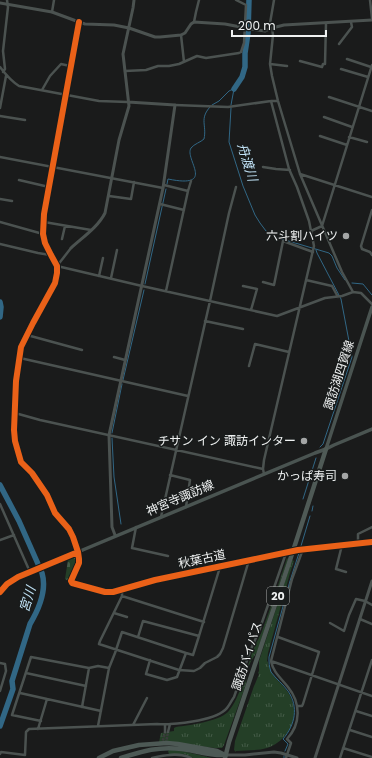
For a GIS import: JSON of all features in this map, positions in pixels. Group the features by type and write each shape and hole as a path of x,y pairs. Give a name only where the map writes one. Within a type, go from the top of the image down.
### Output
{"highway":[{"name":"諏訪バイパス","path":"224,757 326,449"},
{"path":"99,758 113,751 138,745 167,743 217,751 224,757"},
{"path":"121,758 154,748 184,749 224,757"}],"main road":[{"name":"諏訪湖四賀線","path":"326,449 372,307"},
{"name":"神宮寺諏訪線","path":"0,592 13,580 32,571 372,429"}],"street":[{"path":"52,12 54,0"},
{"path":"57,266 105,213 119,140 129,106 123,54 134,0"},
{"path":"0,3 7,2 52,12 86,24 114,25 129,28 155,37 160,37 181,35 185,33 194,22 200,0"},
{"path":"236,0 246,5"},
{"path":"125,71 146,70 158,66 169,66 184,62 197,56 206,58 241,52 244,43 246,0"},
{"path":"274,0 270,64 278,101 300,174 342,272 353,292"},
{"path":"194,22 224,24 265,31 284,25 351,22 372,19 370,0"},
{"path":"3,72 5,69 4,51 8,7 7,2"},
{"path":"78,22 44,214 43,234 57,266 58,273 55,284 21,347 16,381 14,430 15,441 21,462 32,473 47,495 55,513 73,536 78,552"},
{"path":"339,44 352,28 351,22"},
{"path":"300,62 322,67 323,64 325,64 326,23"},
{"path":"181,35 184,62"},
{"path":"311,231 322,226 372,66 347,59"},
{"path":"42,90 50,76 61,64 70,66"},
{"path":"270,64 287,66"},
{"path":"0,67 3,72 19,86 99,101 209,107 233,107 278,101"},
{"path":"342,69 368,78"},
{"path":"0,108 1,95 6,75"},
{"path":"329,97 372,111"},
{"path":"264,474 264,460 314,247 309,221 290,170 271,102"},
{"path":"115,536 112,527 109,435 164,187 175,105"},
{"path":"0,116 25,120"},
{"path":"324,117 352,127"},
{"path":"320,136 347,145"},
{"path":"349,137 367,142"},
{"path":"0,157 188,191"},
{"path":"263,167 290,170"},
{"path":"300,174 372,197"},
{"path":"19,180 48,187"},
{"path":"166,291 191,181"},
{"path":"108,196 131,199 134,182"},
{"path":"161,517 236,187"},
{"path":"0,199 12,201"},
{"path":"160,204 184,210"},
{"path":"372,210 361,246 362,249 370,252 372,255"},
{"path":"0,222 43,234"},
{"path":"44,222 91,230"},
{"path":"62,239 65,226"},
{"path":"263,282 274,285 283,241 313,251"},
{"path":"0,244 51,255"},
{"path":"111,278 117,250"},
{"path":"99,276 103,258"},
{"path":"57,266 277,316 325,298 340,297 353,292 361,293 372,304"},
{"path":"306,280 332,286 340,297"},
{"path":"243,286 257,288 251,310"},
{"path":"205,321 243,328"},
{"path":"27,335 82,350"},
{"path":"249,366 255,344 290,352"},
{"path":"114,357 126,360"},
{"path":"20,358 188,396"},
{"path":"15,413 40,420 263,469"},
{"path":"170,475 190,480 186,507"},
{"path":"0,504 32,571"},
{"path":"136,527 132,548 168,556"},
{"path":"358,544 358,534 372,527"},
{"path":"0,540 14,535"},
{"name":"秋葉古道","path":"78,552 79,559 71,581 72,583 106,592 113,592 155,580 286,552 372,542"},
{"path":"342,545 336,569 346,572"},
{"path":"286,756 291,743 287,739 296,726 298,706 291,691 277,675 271,661 292,579 303,549"},
{"path":"0,754 1,752 25,755 26,732 29,729 190,723 219,714 225,710 230,704 238,687 286,552"},
{"path":"122,589 122,596 99,644 179,670 194,671 217,657 223,648 249,560"},
{"path":"98,726 109,668 122,632 193,655 220,566"},
{"path":"315,758 372,581"},
{"path":"122,596 204,622"},
{"path":"330,623 344,630 356,599 372,605"},
{"path":"114,613 127,617"},
{"path":"360,619 372,624"},
{"path":"138,637 143,621 198,636"},
{"path":"278,636 320,652 303,704 302,706 298,706"},
{"path":"150,660 146,674 167,680 177,677 186,653"},
{"path":"41,721 12,715 31,657 89,668 98,666 109,668"},
{"path":"340,758 372,660"},
{"path":"271,661 372,696"},
{"path":"0,663 5,664 6,671 0,691"},
{"path":"82,707 89,668"},
{"path":"26,673 86,686"},
{"path":"368,674 372,675"},
{"path":"20,693 101,711"},
{"path":"133,725 147,698"},
{"path":"38,729 47,699"},
{"path":"356,711 372,716"},
{"path":"165,724 166,732 170,724"},
{"path":"350,730 372,737"},
{"path":"343,748 372,757"},
{"path":"224,757 274,752 297,758"},
{"path":"152,758 161,755 183,755 191,758"}],"green space":[{"path":"76,557 76,562 68,581 65,579 68,560"},
{"path":"287,558 288,559 257,652 248,667 246,685 222,748 159,742 161,733 174,731 174,728 176,727 217,718 228,712 240,691 253,650 272,604"},
{"path":"292,560 294,561 267,661 271,671 289,694 293,702 294,711 291,727 287,734 275,745 263,749 236,752 234,750 235,741 259,674 259,661"},
{"path":"169,750 178,750 212,758 193,758 184,754 169,754"}],"waterway":[{"name":"舟渡川","path":"234,89 242,77 245,67 249,0"},
{"path":"212,105 233,89"},
{"name":"舟渡川","path":"231,105 234,89"},
{"path":"167,184 168,179 183,181 191,180 195,176 190,153 191,148 204,139 204,119 210,107"},
{"name":"舟渡川","path":"231,108 229,142 243,186 255,215 260,223 266,231 275,237 329,253 345,280"},
{"path":"145,284 166,189"},
{"path":"316,250 341,299 352,357 323,444 320,447"},
{"name":"舟渡川","path":"352,283 363,284 372,295"},
{"path":"123,380 144,290"},
{"name":"宮川","path":"0,302 0,317"},
{"path":"112,433 122,384"},
{"path":"112,438 114,477 121,524"},
{"path":"303,499 316,458"},
{"name":"宮川","path":"0,485 19,521 42,573 44,586 41,599 30,624 12,681 13,689 0,726"},
{"path":"312,511 313,506"},
{"path":"301,546 310,516"},
{"path":"285,751 288,744 283,739 293,722 294,703 288,691 271,672 269,657 299,553"}],"tunnel":[{"path":"162,744 165,732"},
{"path":"166,743 168,732"}],"cycle path":[{"path":"79,22 44,214 43,234 45,243 57,266 57,273 55,283 21,347 16,381 14,430 15,441 21,462 32,473 47,495 55,513 69,529 73,537 78,552 79,563 71,581 72,583 105,592 113,592 155,580 298,550 372,542"},
{"path":"0,592 7,584 18,577 78,552"}],"place":[{"name":"六斗割ハイツ","path":"346,236"},
{"name":"チサン イン 諏訪インター","path":"304,441"},
{"name":"かっぱ寿司","path":"345,476"}]}
